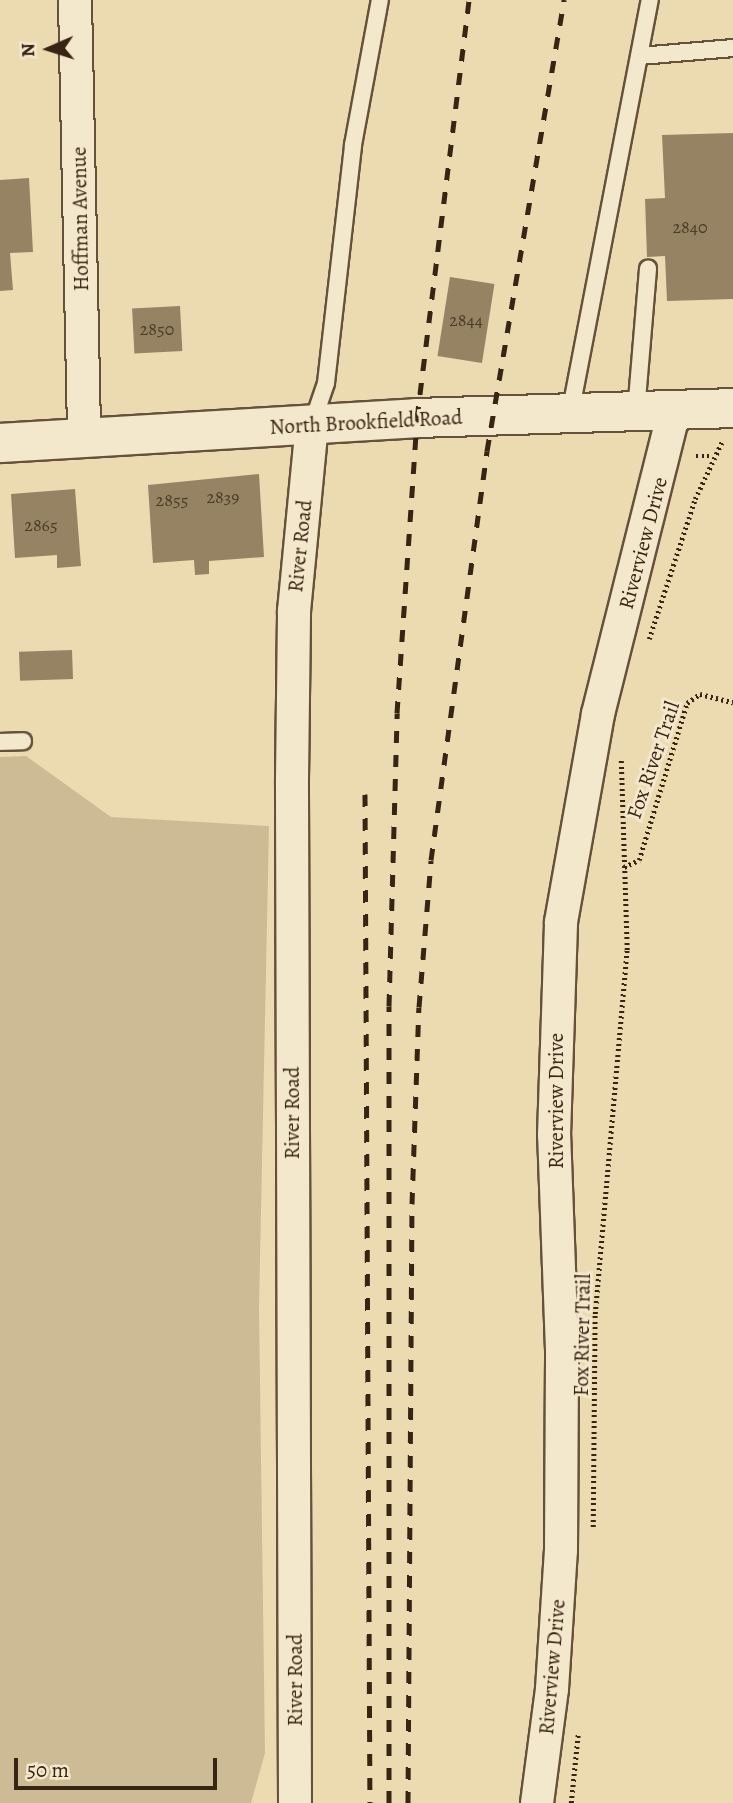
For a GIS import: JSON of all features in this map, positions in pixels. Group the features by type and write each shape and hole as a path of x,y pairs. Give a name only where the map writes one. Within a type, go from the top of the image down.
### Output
{"street":[{"name":"Hoffman Avenue","path":"75,0 84,438"},
{"name":"North Brookfield Road","path":"0,443 312,424 674,411 732,424"},
{"name":"Riverview Drive","path":"537,1803 552,1689 561,1550 562,1350 554,1135 561,922 598,714 674,411"},
{"name":"River Road","path":"296,1803 294,611 312,424"}],"lane":[{"path":"312,424 326,383 353,145 380,0"},
{"path":"570,414 650,0"},
{"path":"639,56 733,48"},
{"path":"636,412 648,268"},
{"path":"0,742 23,741"}],"path":[{"path":"649,642 712,456 732,424"},
{"path":"696,456 712,456"},
{"name":"Fox River Trail","path":"624,867 639,860 687,703 700,694 733,702"},
{"name":"Fox River Trail","path":"593,1532 595,1314 627,950 622,749"},
{"path":"571,1803 579,1729"}],"shaded area":[{"path":"26,756 111,817 269,826 259,1308 265,1753 251,1803 0,1803 0,757"}],"building":[{"path":"733,133 733,299 667,301 665,256 647,257 645,199 665,198 662,135"},
{"path":"29,178 33,252 10,253 13,290 0,291 0,180"},
{"path":"450,277 494,284 482,363 437,356"},
{"path":"180,306 182,351 134,353 132,309"},
{"path":"259,474 264,557 209,561 209,574 195,575 194,560 153,563 148,485"},
{"path":"75,489 81,566 57,568 57,555 15,558 11,494"},
{"path":"72,650 73,679 20,681 19,652"}],"railway":[{"path":"389,1803 389,1006 397,713 417,418 469,0"},
{"path":"408,1803 412,1204 419,1007 431,860 487,451 564,0"},
{"path":"365,794 370,1803"}]}
